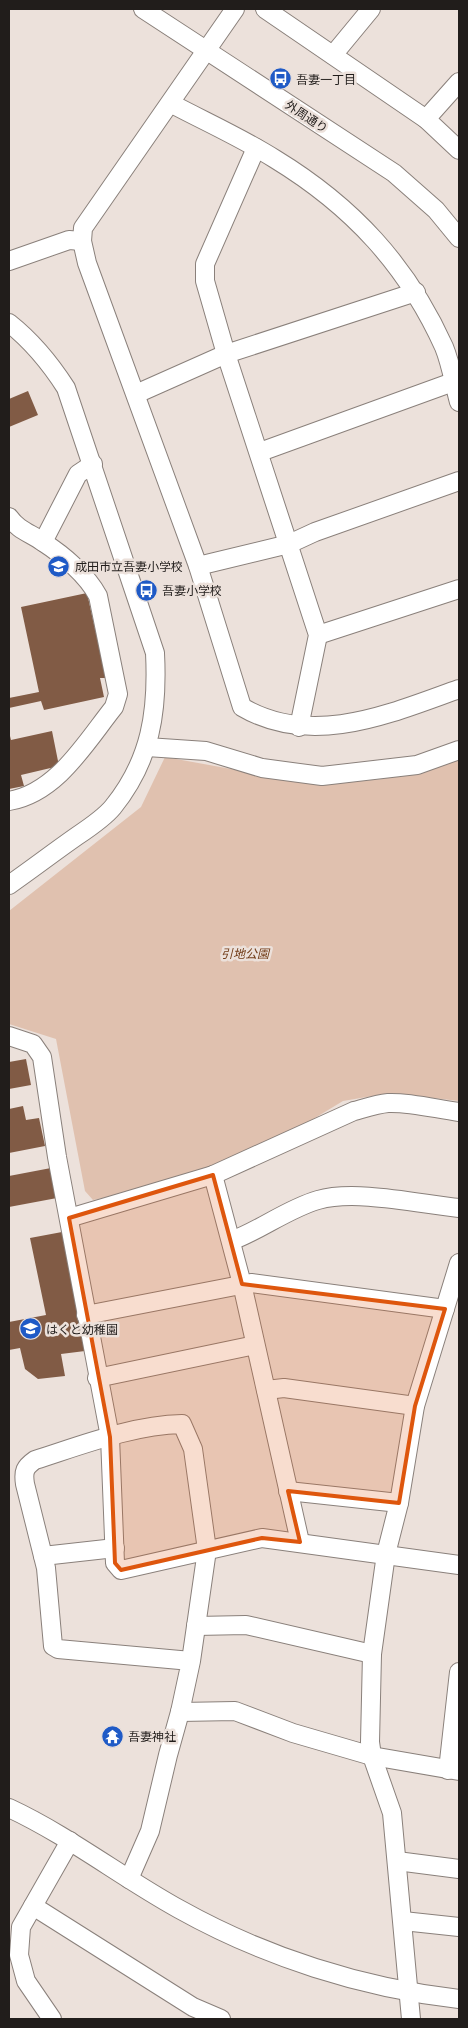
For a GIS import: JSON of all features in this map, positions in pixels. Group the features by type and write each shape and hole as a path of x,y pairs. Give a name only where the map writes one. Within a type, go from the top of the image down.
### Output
{"street":[{"name":"外周通り","path":"143,9 394,173 436,210 459,238"},
{"path":"235,9 172,104 83,228 82,241 87,263 198,566 242,707 256,716 299,727 339,727 459,689"},
{"path":"265,9 426,119 459,150"},
{"path":"333,55 371,9"},
{"path":"426,119 459,82"},
{"path":"172,104 256,148 331,198 366,229 416,292 444,349 459,402"},
{"path":"256,148 205,264 205,281 226,354 260,452 318,635 299,727"},
{"path":"9,261 69,240 82,241"},
{"path":"136,394 226,354 416,292"},
{"path":"9,323 27,337 47,359 66,388 155,653 156,706 147,747 134,776 112,809 9,885"},
{"path":"260,452 453,382"},
{"path":"43,542 78,474 93,464"},
{"path":"198,566 289,544 315,532 459,481"},
{"path":"9,517 16,526 43,542 91,582 98,596 118,694 114,707 57,778 19,799 9,801"},
{"path":"318,635 459,589"},
{"path":"147,747 206,751 262,768 322,776 417,765 459,750"},
{"path":"9,1036 33,1044 42,1057 57,1157 97,1378 110,1437 115,1563 121,1570 262,1538 459,1565"},
{"path":"69,1218 238,1166 354,1112 370,1107 388,1103 459,1112"},
{"path":"213,1175 242,1284 300,1542"},
{"path":"231,1241 294,1210 326,1199 372,1198 459,1208"},
{"path":"411,2019 392,1812 372,1756 370,1725 372,1654 386,1554 398,1503 415,1406 459,1263"},
{"path":"86,1315 251,1283 445,1309"},
{"path":"97,1378 255,1345"},
{"path":"266,1390 284,1388 415,1406"},
{"path":"129,1879 150,1831 191,1660 207,1550 193,1449 182,1424 110,1437 35,1460 26,1467 23,1474 43,1556 53,1646 58,1649 191,1660"},
{"path":"288,1491 398,1503"},
{"path":"43,1556 115,1548"},
{"path":"196,1626 246,1625 372,1654"},
{"path":"180,1712 235,1711 293,1733 372,1756 454,1771 459,1672"},
{"path":"9,1808 70,1841 178,1909 228,1935 311,1967 409,1993 459,1999"},
{"path":"52,2019 26,1981 19,1955 21,1927 70,1841"},
{"path":"397,1861 459,1869"},
{"path":"33,1906 193,2007 221,2019"},
{"path":"403,1921 459,1927"}],"highlighted area":[{"path":"213,1175 242,1284 445,1309 415,1406 399,1503 288,1491 300,1542 262,1538 121,1570 115,1563 110,1437 69,1218"}],"green space":[{"name":"引地公園","path":"459,755 459,1101 390,1093 343,1101 300,1127 180,1182 93,1200 85,1191 56,1039 9,1024 9,911 141,807 165,757 320,785 382,779"}],"building":[{"path":"28,391 38,415 9,427 9,399"},
{"path":"87,593 106,678 100,678 104,697 44,710 41,701 9,708 9,698 39,692 21,607"},
{"path":"52,731 59,766 21,775 24,786 9,789 9,732 11,740"},
{"path":"26,1059 31,1085 9,1089 9,1062"},
{"path":"23,1106 26,1120 39,1118 45,1146 9,1153 9,1109"},
{"path":"51,1168 57,1198 9,1207 9,1176"},
{"path":"62,1232 85,1351 61,1354 65,1376 38,1379 25,1369 20,1348 9,1350 9,1322 46,1315 30,1238"}],"place":[{"name":"吾妻一丁目","path":"280,79"},
{"name":"成田市立吾妻小学校","path":"59,566"},
{"name":"吾妻小学校","path":"146,590"},
{"name":"はくと幼稚園","path":"30,1329"},
{"name":"吾妻神社","path":"112,1736"}]}
